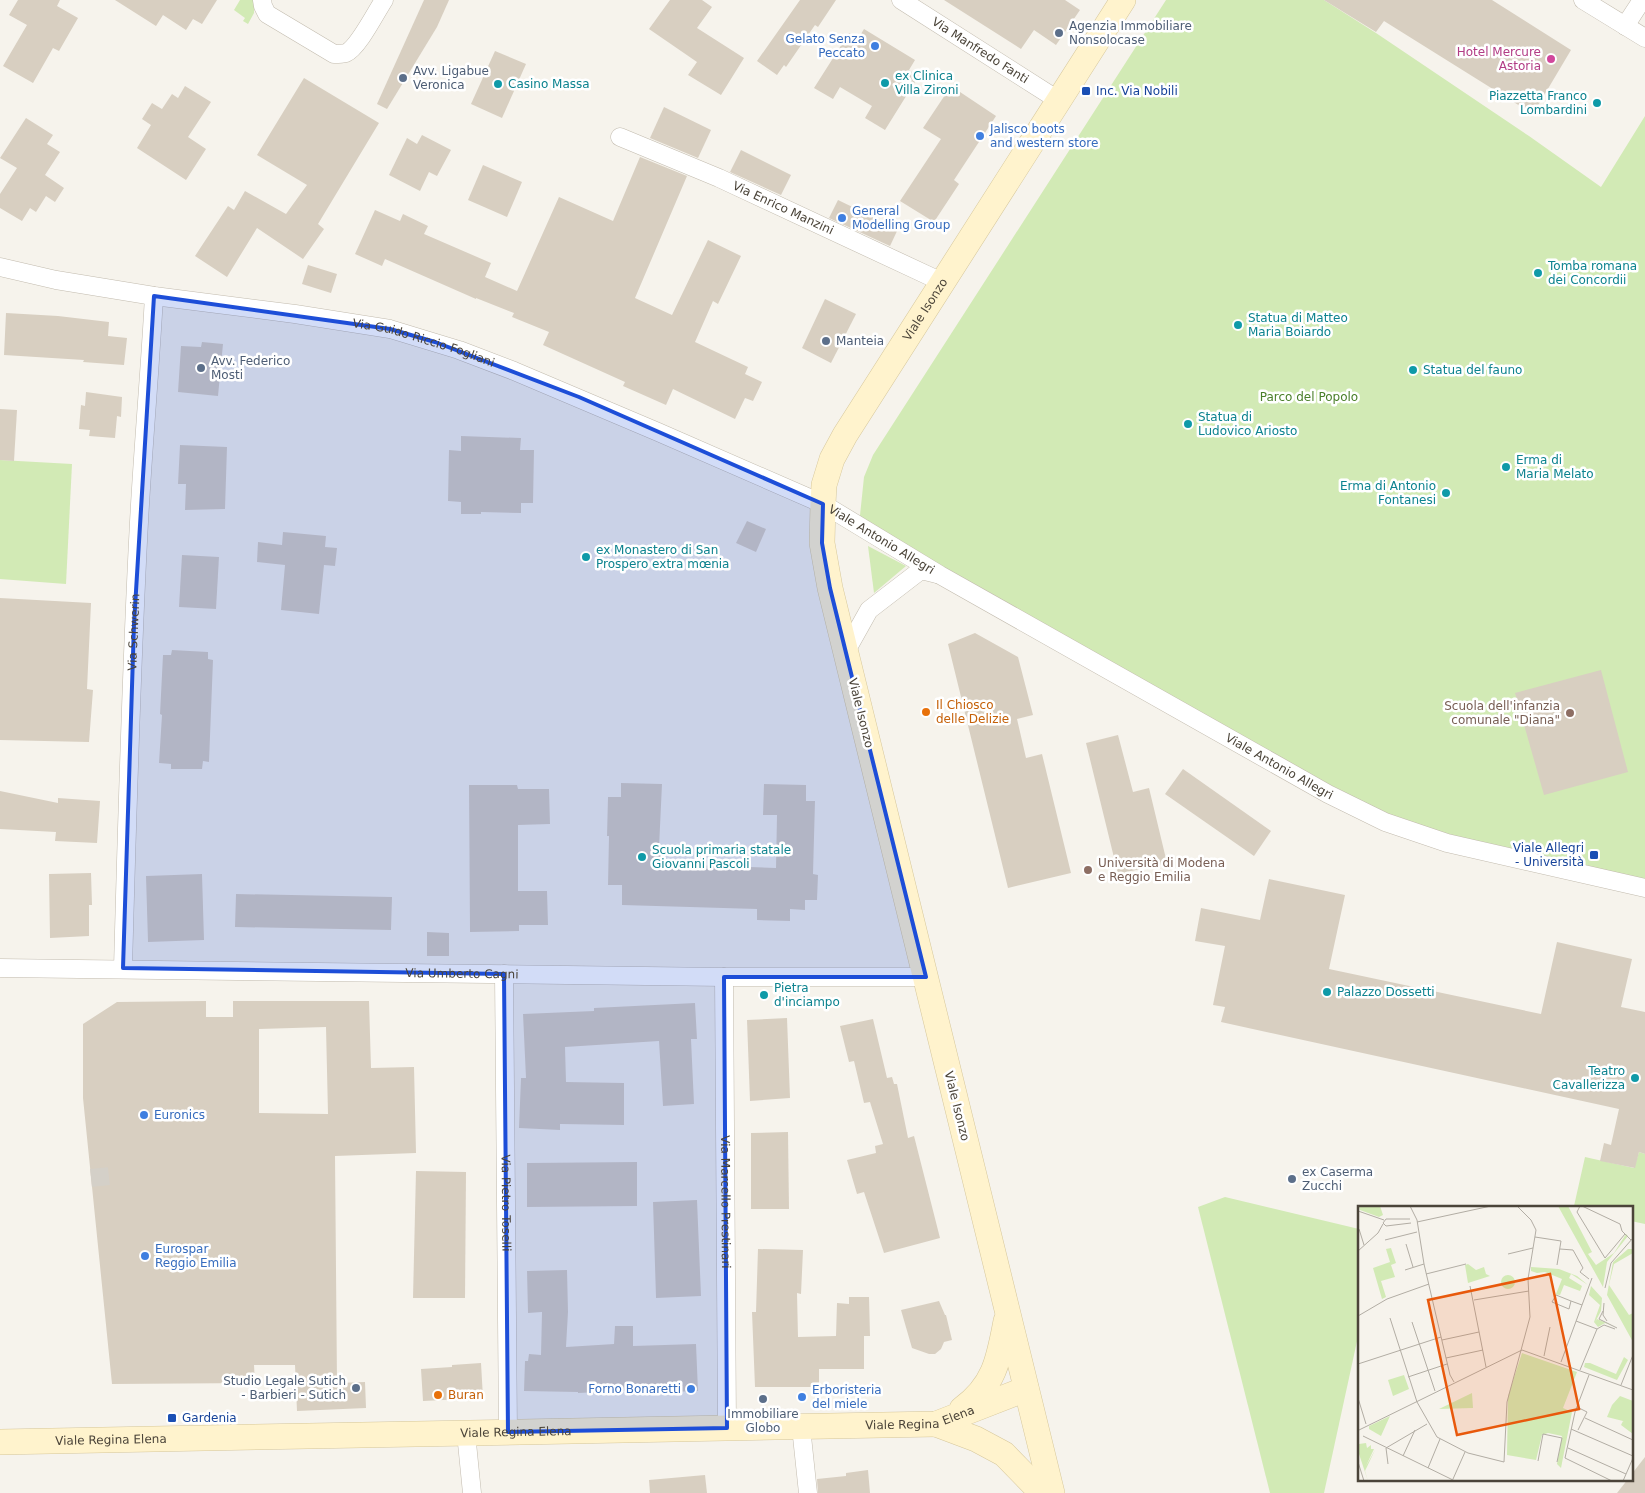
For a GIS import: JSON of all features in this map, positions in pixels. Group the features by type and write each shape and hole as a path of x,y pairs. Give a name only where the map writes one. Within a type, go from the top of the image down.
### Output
{"main road":[{"name":"Viale Isonzo","path":"1052,1493 830,588 822,543 823,504 824,485 832,459 845,435 1123,0"},
{"path":"936,1424 963,1408 979,1395 993,1373 1007,1315"},
{"name":"Viale Regina Elena","path":"0,1442 936,1424 1026,1389"},
{"path":"936,1424 976,1439 1004,1454 1042,1493"}],"street":[{"path":"262,0 267,14 334,54 351,50 384,0"},
{"name":"Via Manfredo Fanti","path":"901,0 1058,100"},
{"path":"1584,0 1645,38"},
{"path":"1625,26 1642,0"},
{"name":"Via Enrico Manzini","path":"620,137 719,178 942,282"},
{"name":"Via Guido Riccio Fogliani","path":"0,267 56,280 154,296 296,314 390,329 486,360 579,398 823,504"},
{"name":"Via Schwerin","path":"123,968 128,759 139,520 154,296"},
{"name":"Viale Antonio Allegri","path":"823,504 940,575 1328,794 1385,822 1447,843 1645,888"},
{"name":"Viale Antonio Allegri","path":"846,651 869,610 921,570 940,575"},
{"name":"Via Umberto Cagni","path":"0,968 123,968 724,977 926,977"},
{"name":"Via Pietro Toselli","path":"504,974 508,1432"},
{"name":"Via Marcello Prestinari","path":"724,977 727,1428"},
{"path":"801,1427 808,1493"},
{"path":"466,1433 472,1493"}],"highlighted area":[{"path":"154,296 390,329 435,342 579,397 823,504 822,543 830,588 926,977 724,977 727,1428 508,1432 504,974 123,968 134,624"}],"green space":[{"path":"240,0 254,0 254,13 248,24 243,21 245,18 234,10"},
{"name":"Parco del Popolo","path":"1166,0 1324,0 1529,136 1601,187 1645,116 1645,888 1385,822 859,525 864,477 873,455"},
{"path":"0,460 72,464 66,584 0,579"},
{"path":"868,546 906,566 874,593"},
{"path":"1639,1152 1645,1154 1645,1224 1632,1221 1632,1206 1574,1206 1585,1157 1634,1168"},
{"path":"1225,1197 1358,1229 1358,1337 1324,1493 1270,1493 1198,1207"}],"building":[{"path":"18,0 60,0 57,6 78,18 59,51 53,48 33,83 3,66 27,25 9,15"},
{"path":"115,0 217,0 202,24 193,19 186,30 163,15 156,26"},
{"path":"424,0 449,0 437,27 387,109 377,104"},
{"path":"670,0 702,0 712,7 697,28 744,58 721,95 688,75 697,62 649,29"},
{"path":"800,0 836,0 818,27 815,25 786,67 784,65 777,75 757,61"},
{"path":"944,0 1065,0 1080,10 1056,45 1034,30 1021,49"},
{"path":"1324,0 1492,0 1571,50 1533,114 1384,21 1376,32"},
{"name":"ex Clinica Villa Zironi","path":"864,29 915,60 909,70 918,77 885,130 865,118 872,106 840,87 833,99 814,88 849,33 858,39"},
{"name":"Casino Massa","path":"495,51 526,64 502,118 471,104"},
{"path":"304,78 379,123 318,224 324,229 303,259 257,228 227,277 195,256 228,206 234,210 245,191 286,214 307,185 257,155"},
{"path":"185,86 211,102 188,137 206,149 186,180 137,148 151,125 142,119 152,103 162,109 172,94 178,98"},
{"path":"951,86 996,116 954,180 959,184 934,222 900,201 941,139 923,128"},
{"path":"664,107 711,130 698,158 650,138"},
{"path":"26,118 53,135 47,144 60,152 45,175 64,188 55,202 46,196 36,212 30,208 22,221 0,208 0,194 17,168 0,158"},
{"path":"422,135 451,150 437,176 429,172 420,191 389,175 407,138 417,144"},
{"path":"741,150 791,175 781,195 730,172"},
{"path":"640,157 687,176 635,298 672,315 708,240 741,256 718,304 713,301 695,342 748,367 745,374 762,382 753,401 745,398 735,419 673,389 666,405 623,386 625,382 543,345 549,332 512,317 514,313 476,299 385,259 382,266 355,254 375,210 400,221 403,214 428,226 424,234 491,263 485,277 517,291 559,197 613,221"},
{"path":"483,165 522,182 507,217 468,200"},
{"path":"838,200 898,229 890,246 829,218"},
{"path":"308,265 337,274 331,293 302,284"},
{"path":"825,299 856,314 831,363 802,348"},
{"path":"6,313 58,316 109,322 108,336 127,338 124,365 83,362 84,360 4,355"},
{"path":"202,342 223,344 218,396 178,392 181,346 201,347"},
{"path":"86,392 122,397 121,417 117,416 115,438 89,436 90,430 79,429 81,405 85,406"},
{"path":"0,409 17,410 14,461 0,460"},
{"path":"461,436 521,438 520,450 534,450 533,503 521,503 521,513 481,512 481,514 461,514 461,502 448,501 449,450 461,451"},
{"path":"180,445 227,447 225,509 185,510 186,484 178,484"},
{"path":"747,521 766,529 756,552 736,543"},
{"path":"283,532 326,536 325,547 337,548 335,566 324,565 319,614 281,610 285,565 257,562 258,542 282,545"},
{"path":"182,555 219,557 216,609 179,607"},
{"path":"0,598 91,603 87,689 93,690 89,742 0,740"},
{"path":"975,633 1018,657 1033,715 1017,719 1026,758 1042,754 1071,873 1008,888 948,644"},
{"path":"172,650 208,652 208,659 213,660 209,762 203,761 202,769 171,769 171,764 159,763 163,655 171,655"},
{"path":"1601,670 1628,772 1544,795 1515,693"},
{"path":"1118,735 1133,792 1149,788 1167,863 1118,874 1086,743"},
{"path":"1183,769 1271,831 1254,856 1165,794"},
{"name":"Scuola primaria statale Giovanni Pascoli","path":"621,783 662,784 659,848 665,849 665,864 776,868 777,815 763,815 764,784 806,785 806,801 815,801 813,874 818,875 817,900 805,900 805,910 790,909 790,921 757,920 757,909 622,905 622,885 608,885 609,836 607,836 608,797 621,797"},
{"path":"469,785 517,785 518,789 549,789 550,824 518,825 518,891 547,891 548,925 519,925 519,931 470,932"},
{"path":"0,791 58,803 58,798 100,801 97,843 55,841 56,832 0,829"},
{"path":"91,873 92,905 89,905 89,936 50,938 49,874"},
{"path":"202,874 204,940 148,942 146,876"},
{"name":"Palazzo Dossetti","path":"1269,879 1345,895 1329,969 1541,1014 1557,942 1632,959 1621,1007 1645,1012 1645,1154 1639,1152 1635,1168 1600,1161 1604,1143 1611,1145 1619,1109 1221,1022 1225,1007 1213,1005 1225,946 1195,941 1201,908 1260,920"},
{"path":"236,894 392,897 391,930 235,927"},
{"path":"427,932 449,933 449,956 427,956"},
{"path":"206,1001 206,1017 233,1017 233,1001 369,1001 371,1068 414,1067 416,1153 335,1156 337,1383 365,1382 366,1408 297,1411 295,1365 254,1365 255,1383 112,1384 83,1098 83,1024 117,1002","holes":["326,1027 328,1114 259,1113 259,1029"]},
{"path":"695,1003 697,1039 691,1039 694,1104 663,1106 659,1041 565,1047 566,1082 624,1083 624,1125 560,1124 560,1130 519,1128 521,1078 526,1078 523,1014 594,1011 594,1008"},
{"path":"787,1018 790,1098 750,1101 747,1020"},
{"path":"873,1019 887,1078 892,1077 894,1084 897,1084 908,1138 914,1136 940,1238 884,1253 864,1192 857,1194 847,1160 876,1153 875,1146 883,1144 870,1102 864,1103 854,1061 849,1062 840,1026"},
{"path":"788,1132 789,1209 751,1209 751,1133"},
{"path":"637,1162 637,1206 527,1207 527,1163"},
{"path":"416,1171 466,1172 465,1298 413,1298"},
{"path":"697,1200 701,1296 656,1298 653,1202"},
{"path":"758,1249 803,1250 801,1294 797,1293 798,1337 836,1336 837,1303 849,1304 849,1297 869,1297 870,1336 864,1336 864,1369 819,1369 819,1387 755,1387 752,1312 756,1312"},
{"path":"567,1270 568,1312 566,1347 614,1344 615,1326 633,1326 633,1346 696,1344 698,1391 642,1393 642,1390 578,1393 524,1391 525,1361 528,1361 529,1354 541,1355 542,1312 528,1313 527,1271"},
{"path":"939,1301 946,1315 952,1340 944,1342 941,1349 935,1354 929,1354 912,1348 901,1310"},
{"path":"481,1363 483,1398 423,1401 421,1369"},
{"path":"1645,1457 1645,1493 1617,1493 1627,1480 1632,1480 1632,1474"},
{"path":"868,1470 870,1493 818,1493 817,1479 846,1476 846,1473"},
{"path":"705,1475 707,1493 650,1493 649,1480"}],"tunnel":[{"path":"91,1178 110,1176"}],"place":[{"name":"Agenzia Immobiliare Nonsolocase","path":"1059,33"},
{"name":"Gelato Senza Peccato","path":"875,46"},
{"name":"Hotel Mercure Astoria","path":"1551,59"},
{"name":"Avv. Ligabue Veronica","path":"403,78"},
{"name":"ex Clinica Villa Zironi","path":"885,83"},
{"name":"Casino Massa","path":"498,84"},
{"name":"Inc. Via Nobili","path":"1086,91"},
{"name":"Piazzetta Franco Lombardini","path":"1597,103"},
{"name":"Jalisco boots and western store","path":"980,136"},
{"name":"General Modelling Group","path":"842,218"},
{"name":"Tomba romana dei Concordii","path":"1538,273"},
{"name":"Statua di Matteo Maria Boiardo","path":"1238,325"},
{"name":"Manteia","path":"826,341"},
{"name":"Avv. Federico Mosti","path":"201,368"},
{"name":"Statua del fauno","path":"1413,370"},
{"name":"Statua di Ludovico Ariosto","path":"1188,424"},
{"name":"Erma di Maria Melato","path":"1506,467"},
{"name":"Erma di Antonio Fontanesi","path":"1446,493"},
{"name":"ex Monastero di San Prospero extra mœnia","path":"586,557"},
{"name":"Il Chiosco delle Delizie","path":"926,712"},
{"name":"Scuola dell'infanzia comunale \"Diana\"","path":"1570,713"},
{"name":"Viale Allegri - Università","path":"1594,855"},
{"name":"Scuola primaria statale Giovanni Pascoli","path":"642,857"},
{"name":"Università di Modena e Reggio Emilia","path":"1088,870"},
{"name":"Palazzo Dossetti","path":"1327,992"},
{"name":"Pietra d'inciampo","path":"764,995"},
{"name":"Teatro Cavallerizza","path":"1635,1078"},
{"name":"Euronics","path":"144,1115"},
{"name":"ex Caserma Zucchi","path":"1292,1179"},
{"name":"Eurospar Reggio Emilia","path":"145,1256"},
{"name":"Studio Legale Sutich - Barbieri - Sutich","path":"356,1388"},
{"name":"Forno Bonaretti","path":"691,1389"},
{"name":"Buran","path":"438,1395"},
{"name":"Erboristeria del miele","path":"802,1397"},
{"name":"Immobiliare Globo","path":"763,1399"},
{"name":"Gardenia","path":"172,1418"}]}
